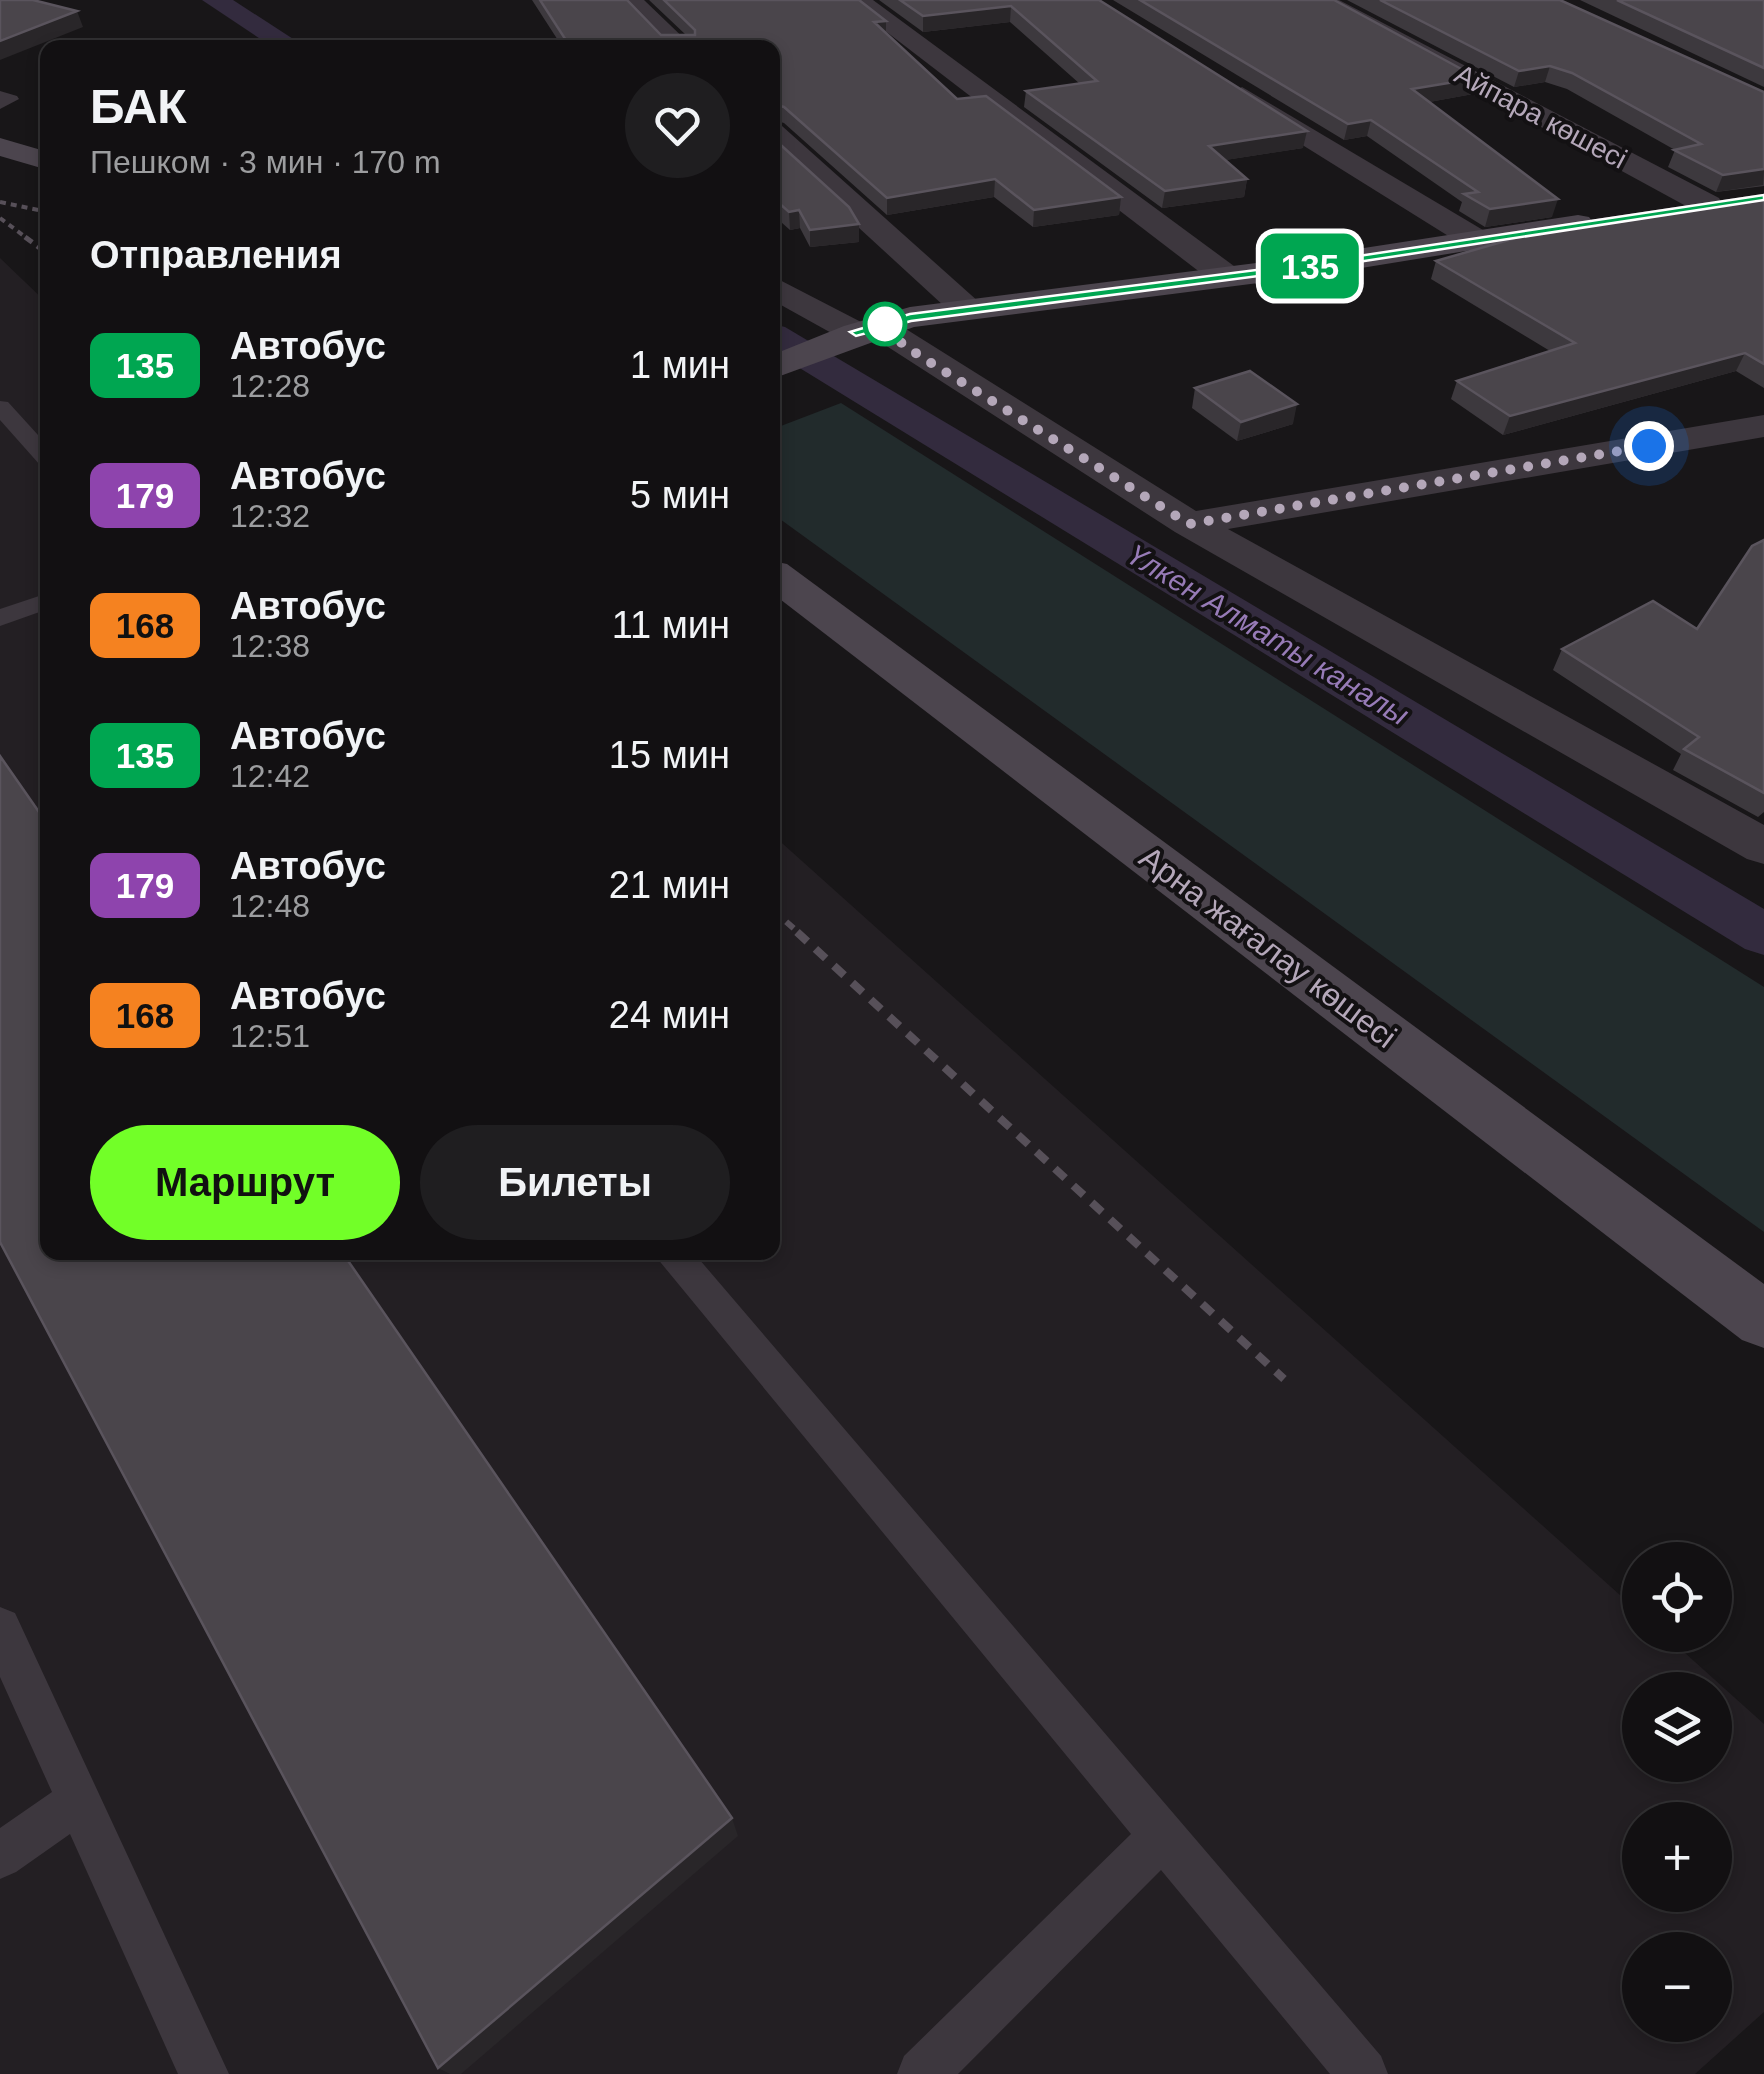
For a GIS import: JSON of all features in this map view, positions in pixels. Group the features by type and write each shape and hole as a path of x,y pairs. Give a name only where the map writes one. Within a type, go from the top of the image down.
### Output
{"street":[{"path":"630,0 672,40"},
{"path":"857,0 1226,276"},
{"name":"Айпара көшесі","path":"1320,0 1708,204"},
{"path":"1226,85 1478,240"},
{"path":"780,139 968,310"},
{"path":"0,147 40,159"},
{"path":"1649,214 1745,200"},
{"path":"780,365 867,329 968,310 1610,220"},
{"path":"780,290 867,329 1189,524 1764,847"},
{"path":"1189,524 1764,426"},
{"name":"Арна жағалау көшесі","path":"780,579 1764,1320"}],"lane":[{"path":"0,96 11,100 0,104"},
{"path":"0,408 40,451"},
{"path":"0,618 40,603"},
{"path":"677,1260 1363,2074"},
{"path":"0,1628 204,2074"},
{"path":"0,1856 79,1800"},
{"path":"922,2074 1162,1836"}],"shaded area":[{"path":"0,258 40,296 40,1260 780,1260 780,841 1622,1597 1622,1652 1684,1652 1706,1672 1622,1672 1622,1782 1732,1782 1732,1695 1764,1724 1764,2012 1732,2041 1732,1932 1622,1932 1622,2042 1731,2042 1695,2074 0,2074"},
{"path":"841,403 1764,987 1764,1232 780,519 780,426"}],"building":[{"path":"0,0 33,0 77,11 0,41"},
{"path":"540,0 627,0 661,35 695,35 695,30 664,0 859,0 886,21 874,22 957,99 986,96 1121,197 1034,210 995,179 887,198 780,106 780,40 566,40"},
{"path":"900,0 1099,0 1307,131 1209,146 1247,179 1165,191 1026,91 1097,81 1011,6 923,16"},
{"path":"1140,0 1334,0 1478,78 1412,89 1558,199 1490,209 1464,194 1478,192 1371,120 1348,124"},
{"path":"1380,0 1560,0 1764,92 1764,169 1723,175 1674,150 1701,144 1572,73 1550,66 1519,71"},
{"path":"1617,0 1764,0 1764,68"},
{"path":"780,144 849,207 859,224 810,230 799,210 789,212 780,204"},
{"path":"1764,195 1764,364 1745,353 1510,416 1457,381 1575,343 1436,261 1512,239 1504,234"},
{"path":"1250,371 1297,404 1241,422 1195,388"},
{"path":"1764,540 1764,793 1684,749 1699,737 1562,649 1653,601 1697,629 1752,546"},
{"path":"0,756 40,814 40,1260 348,1260 732,1818 438,2068 0,1242"}],"waterway":[{"name":"Үлкен Алматы каналы","path":"215,0 281,40"},
{"name":"Үлкен Алматы каналы","path":"780,340 1764,935"}],"railway":[{"path":"0,202 40,210"},
{"path":"0,218 28,239"},
{"path":"25,237 40,248"},
{"path":"780,916 800,934"},
{"path":"797,932 1284,1379"}],"bus line":[{"name":"135","path":"856,332 910,318 1312,266 1764,198"}],"route":[{"path":"885,324 878,326 920,356 1189,524 1649,446"}]}
